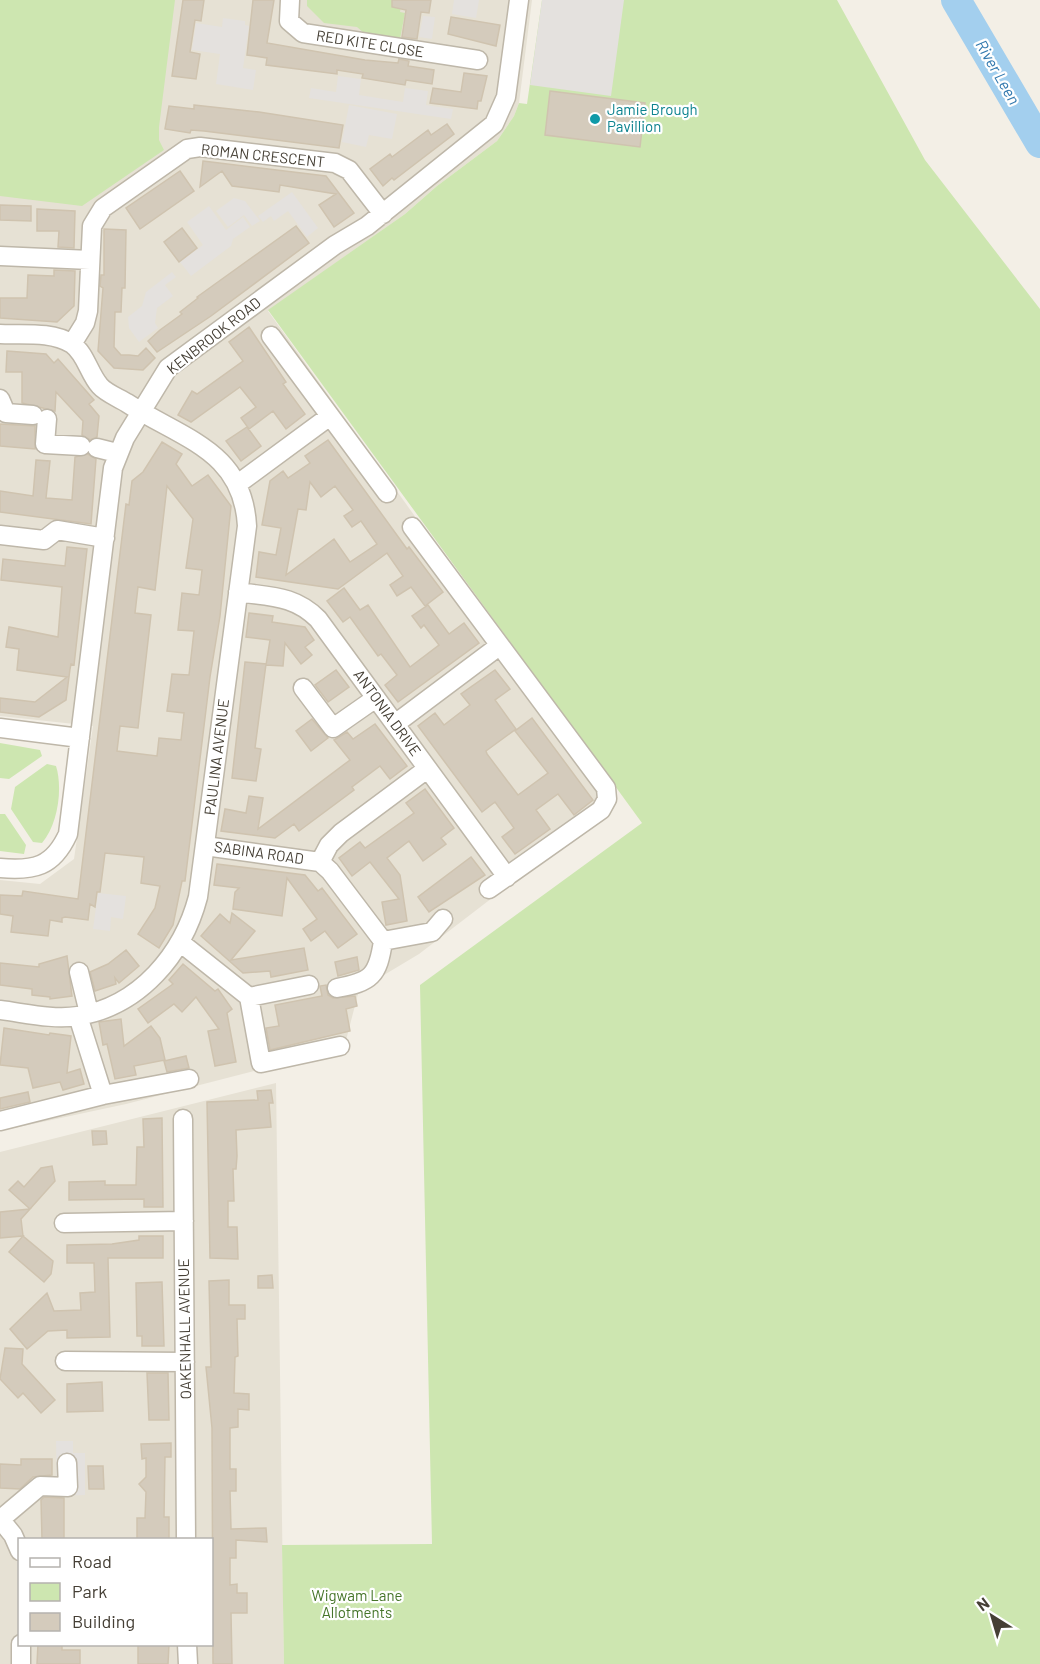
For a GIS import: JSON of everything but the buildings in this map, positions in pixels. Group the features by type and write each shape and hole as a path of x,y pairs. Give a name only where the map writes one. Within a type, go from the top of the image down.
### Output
{"street":[{"name":"RED KITE CLOSE","path":"290,0 290,21 303,33 477,60"},
{"name":"KENBROOK ROAD","path":"0,868 34,868 53,857 62,847 68,834 117,453 141,412 168,368 335,245 383,214 494,124 506,97 519,0"},
{"name":"ROMAN CRESCENT","path":"72,344 86,317 92,226 103,208 187,149 200,147 335,164 349,170 383,214"},
{"path":"0,256 90,260"},
{"path":"0,334 49,336 72,344"},
{"path":"271,336 387,493"},
{"name":"PAULINA AVENUE","path":"0,1010 84,1014 125,998 145,984 181,943 198,897 247,526 246,502 238,483 217,457 100,386 72,344"},
{"path":"0,399 6,413 40,417 45,444 89,447 117,453"},
{"path":"238,483 330,416"},
{"path":"412,527 606,788 607,800 602,810 489,889"},
{"path":"0,535 44,540 57,530 105,538"},
{"name":"ANTONIA DRIVE","path":"238,592 290,600 305,606 318,619 507,877"},
{"path":"395,724 499,646"},
{"path":"303,688 333,728 376,698"},
{"path":"0,728 80,738"},
{"path":"320,862 329,845 341,833 428,769"},
{"name":"SABINA ROAD","path":"205,846 320,862 383,941"},
{"path":"338,988 361,984 371,976 380,964 383,941 432,932 443,919"},
{"path":"181,943 249,997 261,1063 340,1046"},
{"path":"79,972 84,1014 103,1095"},
{"path":"249,997 309,985"},
{"path":"0,1121 80,1103 103,1095 189,1079"},
{"name":"OAKENHALL AVENUE","path":"183,1119 186,1538"},
{"path":"64,1223 184,1221"},
{"path":"65,1361 185,1362"},
{"path":"18,1546 13,1535 0,1519 40,1486 68,1487 67,1463"},
{"path":"21,1646 21,1664"},
{"path":"187,1646 188,1664"}],"shaded area":[{"path":"0,0 532,0 519,103 514,116 497,141 437,186 405,214 268,311 449,564 569,726 616,803 419,954 359,990 344,1048 126,1104 0,1131 0,880 40,884 74,859 93,726 0,716"},
{"path":"454,0 479,0 476,18 452,14"},
{"path":"542,0 624,0 611,96 530,85"},
{"path":"423,16 435,17 432,39 419,37"},
{"path":"223,18 245,21 245,25 249,26 243,68 256,70 253,90 216,84 220,54 192,50 196,23 222,27"},
{"path":"338,76 361,79 359,95 403,102 405,88 428,91 426,105 453,109 451,119 309,98 311,88 336,92"},
{"path":"349,105 397,114 392,139 369,135 366,147 342,142"},
{"path":"292,192 318,228 307,237 288,211 274,221 271,216 263,222 258,216"},
{"path":"234,198 245,201 260,221 252,226 244,215 228,227 216,211"},
{"path":"209,206 226,230 243,217 250,227 233,239 231,246 191,276 180,262 203,245 187,222"},
{"path":"172,272 176,277 165,285 173,296 157,308 155,323 158,328 139,342 129,328 128,317 142,306 146,292"},
{"path":"98,893 126,896 123,919 111,917 110,931 93,929"},
{"path":"276,1083 284,1664 0,1664 0,1152"},
{"path":"56,1441 73,1441 73,1453 85,1453 85,1495 57,1496"}],"green space":[{"path":"0,0 175,0 159,127 159,140 164,150 82,206 0,196"},
{"path":"307,0 402,0 400,12 405,13 400,39 365,34 357,27 324,23 307,6"},
{"name":"Wigwam Lane Allotments","path":"542,0 837,0 925,160 1040,309 1040,1664 284,1664 282,1545 432,1544 420,985 642,823 268,310 405,214 437,186 497,141 514,116 519,103 527,104"},
{"path":"0,743 40,750 42,756 9,779 0,778"},
{"path":"47,764 56,766 59,785 58,806 52,826 42,843 33,842 11,809 15,787"},
{"path":"0,814 5,814 26,845 24,854 0,851"}],"waterway":[{"name":"River Leen","path":"956,0 1040,143"}],"place":[{"name":"Jamie Brough Pavillion","path":"595,119"}]}
